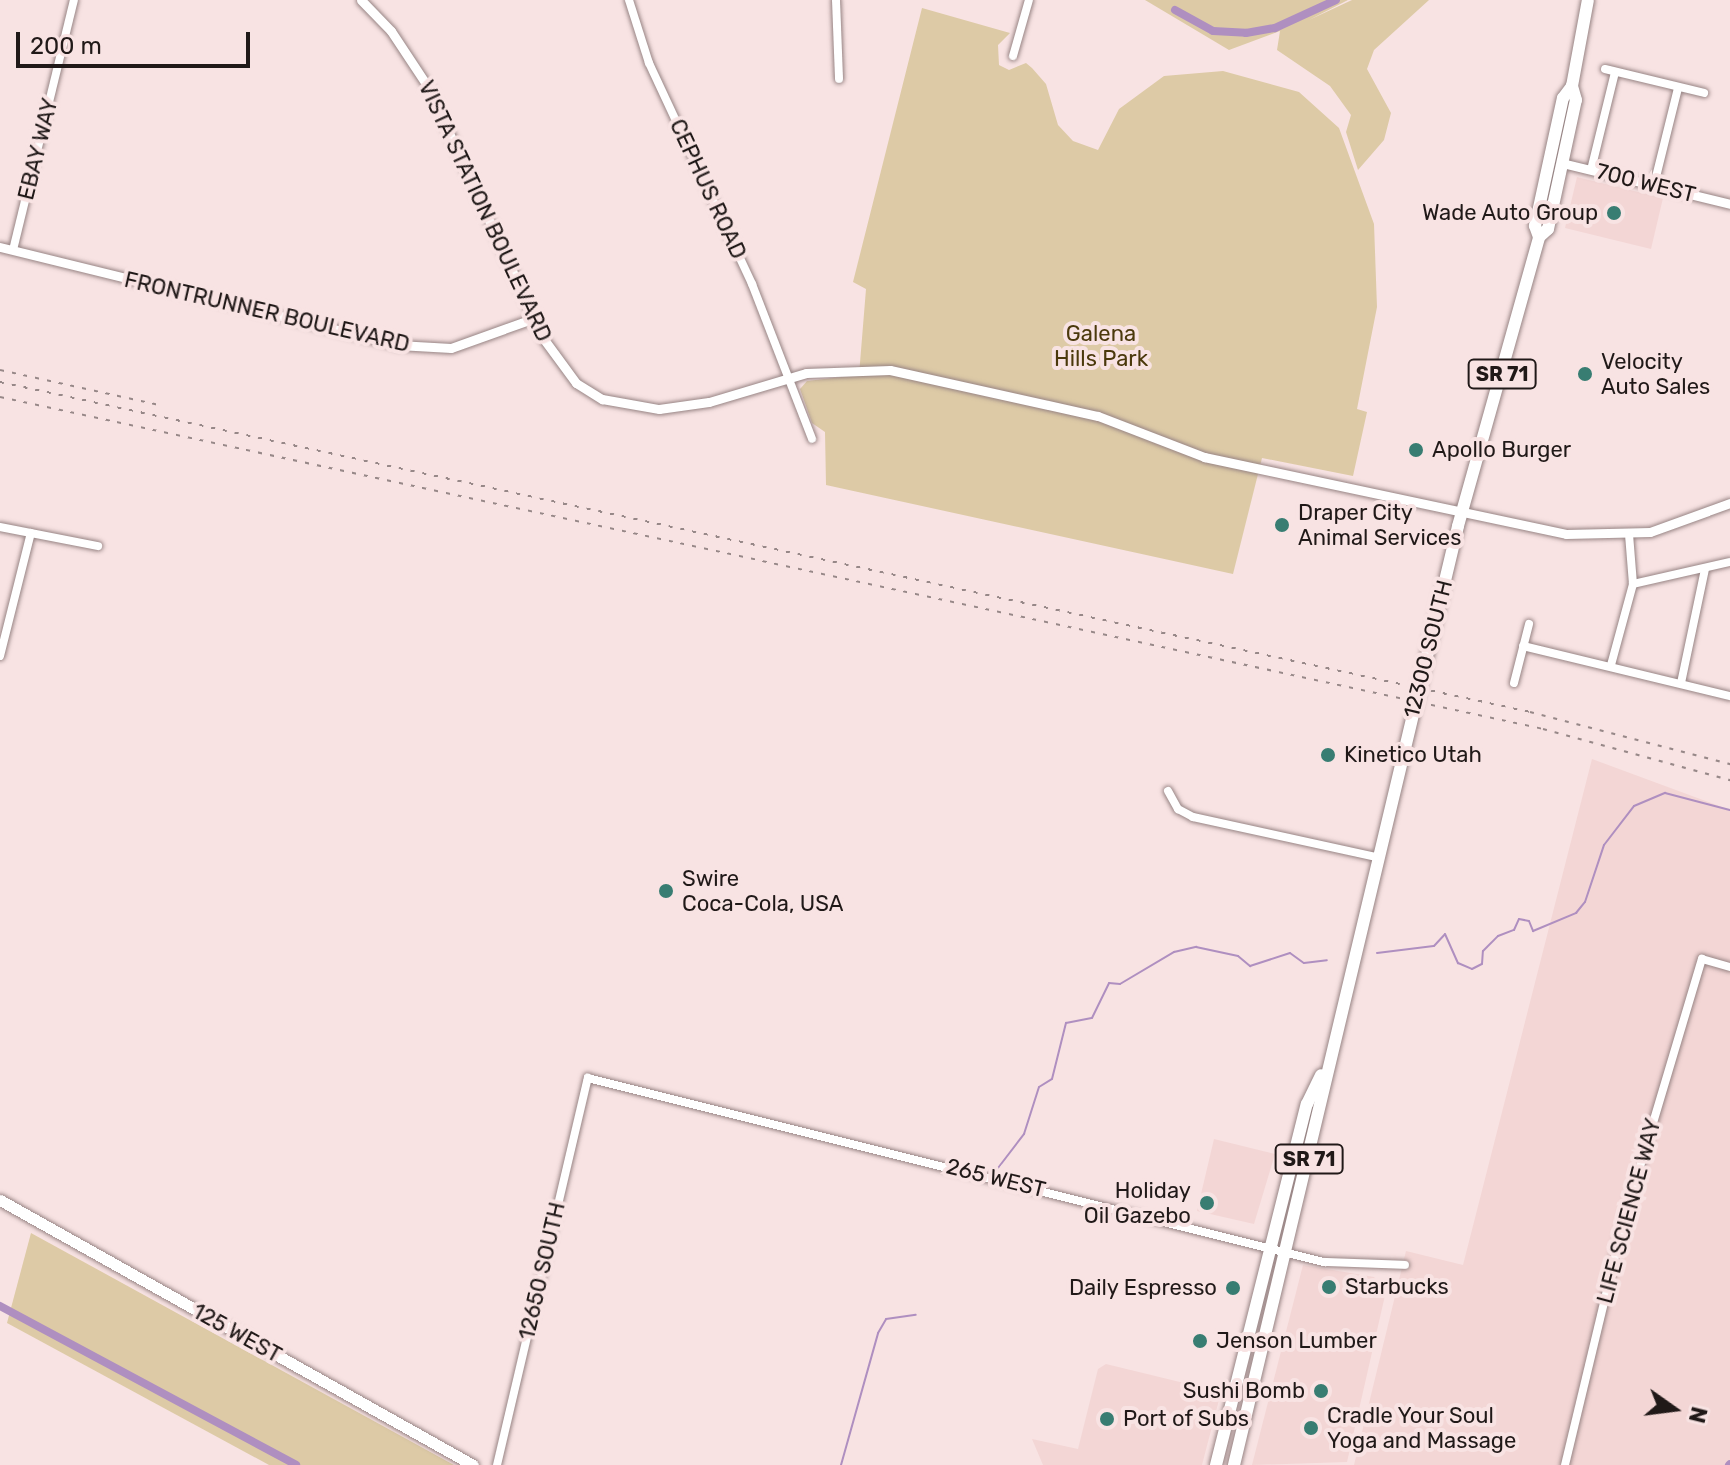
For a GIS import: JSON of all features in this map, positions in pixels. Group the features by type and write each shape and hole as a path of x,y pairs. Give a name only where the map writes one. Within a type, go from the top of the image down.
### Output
{"main road":[{"name":"12300 SOUTH","path":"1539,237 1535,226 1563,98 1572,86 1588,0"},
{"name":"12300 SOUTH","path":"1234,1465 1317,1127 1326,1063 1462,511 1539,237 1548,229 1576,100 1572,86"},
{"name":"12300 SOUTH","path":"1216,1465 1307,1104 1326,1063"},
{"name":"125 WEST","path":"0,1200 473,1465"}],"street":[{"name":"EBAY WAY","path":"13,250 74,0"},
{"name":"VISTA STATION BOULEVARD","path":"361,0 391,31 428,87 532,319 559,365 576,383 621,405 688,406 789,378 859,368 890,370 1098,416 1204,457 1566,534 1629,534 1669,526 1730,503"},
{"name":"CEPHUS ROAD","path":"629,0 632,22 649,63 752,284 812,439"},
{"path":"836,0 839,79"},
{"path":"1013,56 1029,0"},
{"path":"1605,69 1704,93"},
{"path":"1591,170 1615,72"},
{"path":"1654,185 1678,88"},
{"name":"700 WEST","path":"1562,163 1730,204"},
{"name":"FRONTRUNNER BOULEVARD","path":"0,247 398,345 451,348 532,319"},
{"path":"0,527 98,546"},
{"path":"0,656 31,533"},
{"path":"1611,665 1633,584 1629,534"},
{"path":"1633,584 1730,562"},
{"path":"1681,683 1705,569"},
{"path":"1514,683 1529,624"},
{"path":"1523,646 1730,696"},
{"path":"1168,791 1178,809 1193,817 1377,857"},
{"name":"LIFE SCIENCE WAY","path":"1565,1465 1622,1227 1702,959 1730,967"},
{"name":"265 WEST","path":"588,1078 1324,1262 1405,1265"},
{"name":"12650 SOUTH","path":"497,1465 588,1078"}],"shaded area":[{"name":"Wade Auto Group","path":"1577,177 1663,198 1651,249 1565,228"},
{"path":"1592,759 1730,810 1730,1465 1354,1465 1406,1251 1463,1265"},
{"path":"1214,1139 1275,1154 1254,1224 1197,1211"},
{"path":"1303,1265 1374,1277 1386,1291 1347,1462 1252,1465"},
{"path":"1106,1364 1221,1392 1202,1465 1043,1465 1032,1439 1078,1449 1098,1369"}],"green space":[{"path":"1145,0 1348,0 1309,20 1352,0 1429,0 1374,50 1367,69 1391,113 1384,140 1358,170 1346,132 1351,115 1330,86 1277,50 1280,31 1229,50"},
{"name":"Galena Hills Park","path":"922,8 1010,33 998,45 999,65 1009,70 1026,63 1032,68 1046,84 1058,125 1073,141 1098,150 1119,109 1164,76 1223,71 1299,92 1339,128 1374,224 1377,307 1357,409 1367,412 1353,476 1262,458 1233,574 826,485 825,432 812,423 800,389 807,381 859,375 866,289 853,282"},
{"path":"31,1233 454,1465 269,1465 7,1323"}],"waterway":[{"path":"1175,10 1213,31 1246,33 1275,28 1336,0"},
{"path":"1377,953 1434,946 1445,934 1458,963 1472,969 1482,964 1483,951 1498,936 1514,930 1519,919 1529,921 1533,931 1576,913 1585,902 1604,845 1634,806 1665,793 1730,810"},
{"path":"998,1168 1024,1134 1039,1087 1052,1079 1066,1023 1092,1018 1109,983 1120,984 1174,952 1196,947 1238,956 1250,966 1290,953 1304,963 1327,960"},
{"path":"0,1306 296,1465"},
{"path":"841,1465 878,1333 886,1319 916,1315"}],"railway":[{"path":"0,370 159,405"},
{"path":"0,382 1530,712 1730,764"},
{"path":"0,397 1543,729 1730,780"}],"place":[{"name":"Wade Auto Group","path":"1614,213"},
{"name":"Velocity Auto Sales","path":"1585,374"},
{"name":"Apollo Burger","path":"1416,450"},
{"name":"Draper City Animal Services","path":"1282,525"},
{"name":"Kinetico Utah","path":"1328,755"},
{"name":"Swire Coca-Cola, USA","path":"666,891"},
{"name":"Holiday Oil Gazebo","path":"1207,1203"},
{"name":"Starbucks","path":"1329,1287"},
{"name":"Daily Espresso","path":"1233,1288"},
{"name":"Jenson Lumber","path":"1200,1341"},
{"name":"Sushi Bomb","path":"1321,1391"},
{"name":"Port of Subs","path":"1107,1419"},
{"name":"Cradle Your Soul Yoga and Massage","path":"1311,1428"}]}
